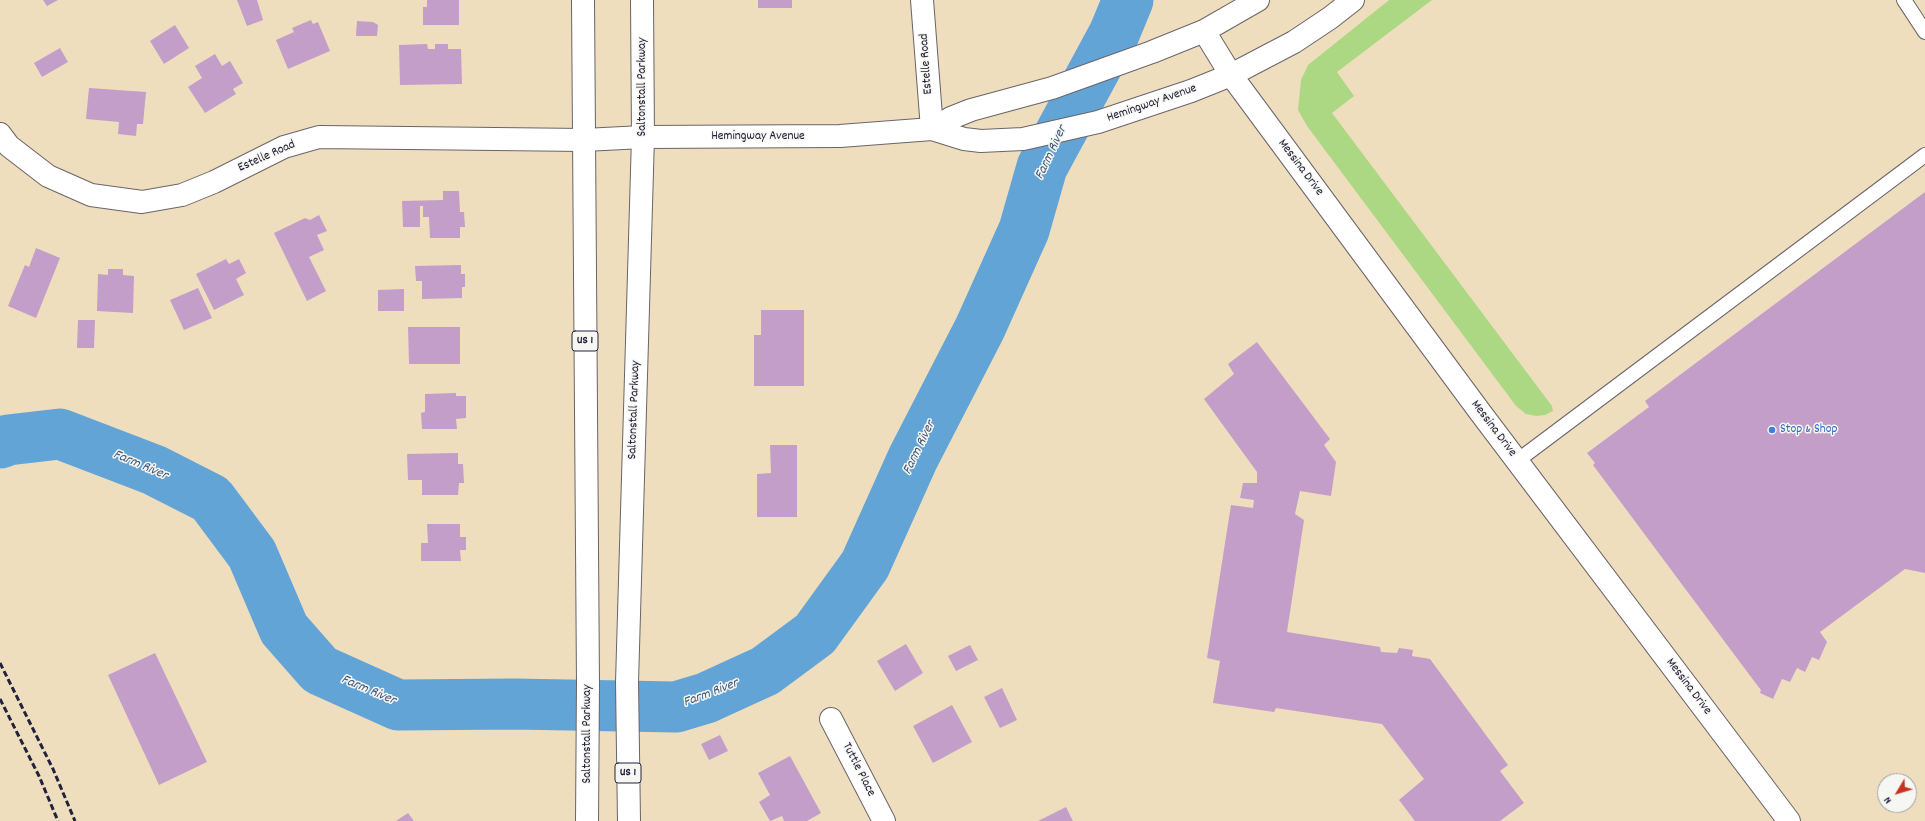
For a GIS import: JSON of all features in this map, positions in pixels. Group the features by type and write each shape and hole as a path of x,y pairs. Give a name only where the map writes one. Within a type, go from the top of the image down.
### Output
{"main road":[{"name":"Saltonstall Parkway","path":"583,0 588,821"},
{"name":"Saltonstall Parkway","path":"628,821 627,682 643,137 642,0"},
{"name":"Estelle Road","path":"922,0 932,129"},
{"name":"Hemingway Avenue","path":"932,129 951,118 971,110 1052,88 1115,66 1204,31 1258,0"},
{"name":"Hemingway Avenue","path":"584,140 643,137 840,136 932,129 964,139 981,141 1023,139 1098,122 1178,96 1231,75 1294,42 1330,18 1353,0"},
{"name":"Messina Drive","path":"1204,31 1231,75 1517,461 1789,821"},
{"name":"Estelle Road","path":"0,134 9,146 48,176 91,195 142,202 182,195 214,182 284,147 320,137 584,140"},
{"name":"Tuttle Place","path":"832,719 884,821"}],"lane":[{"path":"1904,0 1925,32"},
{"path":"1517,461 1925,155"}],"green space":[{"path":"1389,0 1432,0 1337,72 1354,96 1332,113 1552,406 1553,411 1545,415 1536,416 1526,414 1516,406 1307,126 1298,110 1301,80 1308,65"}],"building":[{"path":"43,0 58,0 47,6"},
{"path":"237,0 257,0 263,20 247,26"},
{"path":"427,0 459,0 459,25 423,25 423,7 427,7"},
{"path":"758,0 792,0 792,8 758,8"},
{"path":"311,20 313,24 318,22 330,51 288,69 276,40 294,32 292,28"},
{"path":"357,21 373,22 378,25 377,36 356,36"},
{"path":"175,25 189,48 164,64 150,41"},
{"path":"427,44 428,49 435,49 435,44 448,44 448,49 461,49 462,84 400,85 399,45"},
{"path":"60,48 68,62 42,77 34,63"},
{"path":"215,54 222,66 230,61 243,83 233,89 236,94 205,113 188,87 202,78 195,66"},
{"path":"89,88 146,92 143,124 137,124 136,136 118,134 119,122 86,119"},
{"path":"443,191 459,191 460,212 464,212 465,227 460,227 460,238 430,238 429,217 423,217 423,206 420,206 420,227 403,227 402,201 443,200"},
{"name":"Stop & Shop","path":"1925,192 1925,573 1905,569 1820,632 1827,642 1819,660 1812,657 1805,672 1797,668 1790,682 1782,679 1773,699 1760,693 1761,690 1593,465 1595,463 1587,453 1649,407 1645,401"},
{"path":"319,215 327,231 317,235 324,250 309,257 326,291 307,301 274,233 305,218 310,220"},
{"path":"36,248 60,258 36,318 8,306 25,265 29,267"},
{"path":"226,259 229,264 239,259 246,273 236,279 244,295 214,310 196,274"},
{"path":"461,265 461,274 465,274 465,287 462,287 462,298 422,299 422,281 416,281 415,266"},
{"path":"108,269 123,269 123,275 134,276 133,313 97,311 98,274 108,275"},
{"path":"198,288 212,318 184,330 170,300"},
{"path":"404,289 404,311 378,311 378,290"},
{"path":"761,310 804,310 804,386 754,386 754,335 761,335"},
{"path":"78,320 95,320 94,348 77,348"},
{"path":"408,327 460,327 460,364 409,364"},
{"path":"1257,342 1330,439 1324,445 1336,462 1331,496 1300,491 1295,514 1304,520 1287,632 1380,647 1381,652 1397,653 1399,648 1413,650 1412,656 1430,659 1508,765 1500,771 1524,803 1500,821 1415,821 1399,800 1424,779 1382,724 1276,708 1274,712 1213,703 1220,661 1207,658 1231,505 1253,508 1254,500 1240,498 1243,483 1257,483 1257,472 1204,399 1234,374 1228,364"},
{"path":"456,393 456,396 466,396 466,418 456,419 457,429 422,429 421,413 425,412 425,394"},
{"path":"770,445 797,445 797,517 757,517 757,474 771,473"},
{"path":"458,453 458,464 463,464 464,483 459,483 458,495 422,495 422,480 408,480 407,454"},
{"path":"427,524 460,524 460,537 466,537 466,550 460,550 461,561 421,561 421,543 428,543"},
{"path":"906,644 923,673 895,691 877,661"},
{"path":"970,645 978,660 956,671 948,656"},
{"path":"155,653 207,762 159,785 108,675"},
{"path":"1002,688 1017,720 1000,728 984,697"},
{"path":"952,705 972,742 933,763 913,726"},
{"path":"720,735 728,751 709,760 701,744"},
{"path":"790,756 821,813 807,821 784,821 782,816 770,821 759,802 770,795 758,773"},
{"path":"1066,807 1073,821 1038,821"},
{"path":"408,813 414,821 396,821"}],"waterway":[{"name":"Farm River","path":"0,443 8,440 60,434 154,470 211,499 252,554 284,629 320,670 398,705 514,704 676,707 706,698 765,671 815,634 865,565 913,458 980,328 1024,230 1042,167 1114,34 1128,0"}],"railway":[{"path":"0,663 53,769 75,821"},
{"path":"0,699 39,776 58,821"}],"place":[{"name":"Stop & Shop","path":"1772,430"}]}
